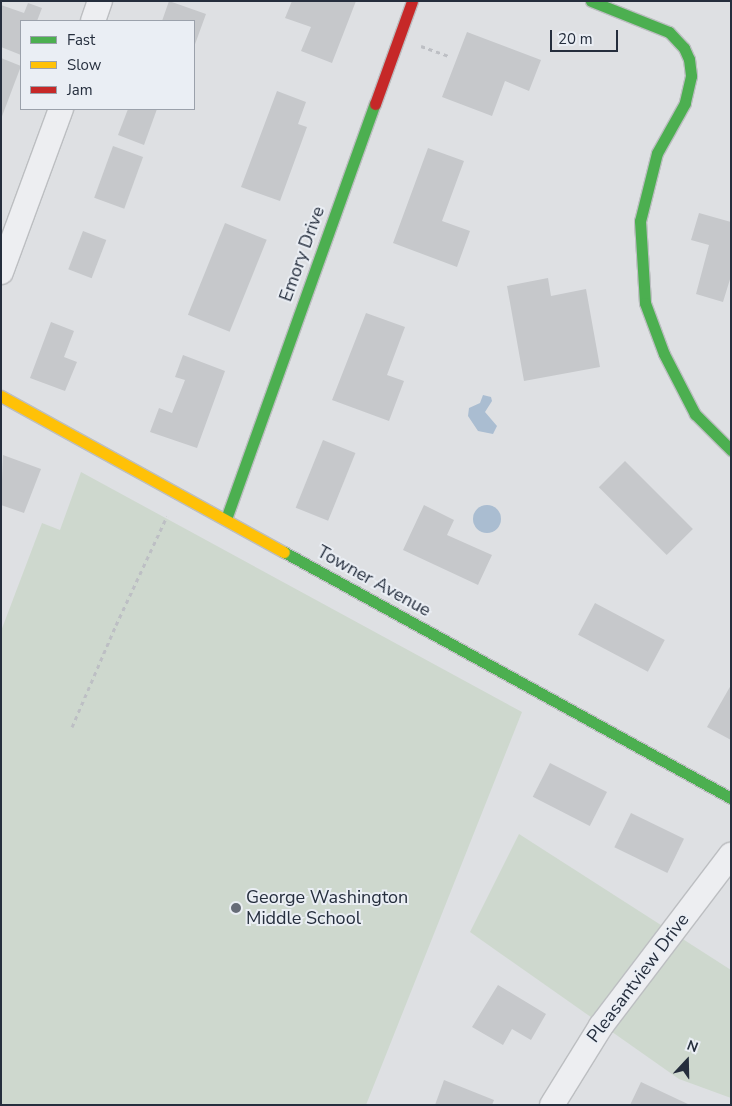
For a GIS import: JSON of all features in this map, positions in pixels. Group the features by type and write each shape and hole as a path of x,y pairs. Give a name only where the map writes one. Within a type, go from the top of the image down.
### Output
{"street":[{"path":"93,20 100,1"},
{"name":"Emory Drive","path":"226,519 412,1"},
{"path":"591,1 669,32 684,48 689,58 691,76 688,94 680,115 657,153 644,200 640,221 642,275 645,303 664,354 696,414 713,434 731,450"},
{"path":"1,272 61,110"},
{"name":"Towner Avenue","path":"1,396 731,798"},
{"name":"Pleasantview Drive","path":"552,1105 600,1026 731,855"}],"path":[{"path":"72,727 116,625 178,493"}],"shaded area":[{"name":"George Washington Middle School","path":"81,472 522,712 366,1105 1,1105 1,631 42,523 60,530"},
{"path":"519,834 731,970 731,1098 679,1079 470,932"}],"water":[{"path":"483,395 491,397 492,401 485,412 497,426 493,434 478,431 468,416 469,408 480,403"},
{"path":"487,505 497,509 501,519 497,529 487,533 477,529 473,519 477,509"}],"building":[{"path":"169,1 206,14 195,44 195,20 162,20"},
{"path":"292,1 356,1 332,63 301,51 311,27 285,18"},
{"path":"28,3 42,8 37,20 20,20 20,55 1,47 1,5 24,13"},
{"path":"467,32 541,60 529,91 505,81 492,116 442,97"},
{"path":"1,58 20,66 20,69 1,119"},
{"path":"277,91 306,102 298,124 307,127 280,201 241,187"},
{"path":"128,110 157,110 144,145 118,135"},
{"path":"113,146 143,157 124,209 94,198"},
{"path":"428,148 464,161 442,221 470,231 457,267 393,243"},
{"path":"699,213 731,222 731,276 723,302 696,294 709,245 691,240"},
{"path":"225,223 267,240 230,332 188,315"},
{"path":"83,231 106,240 92,278 68,269"},
{"path":"548,278 551,296 586,289 600,367 524,381 507,286"},
{"path":"366,313 405,327 387,375 404,381 389,421 332,400"},
{"path":"51,322 74,331 64,357 77,362 65,391 30,378"},
{"path":"183,355 225,371 197,448 150,432 159,408 172,413 185,380 175,377"},
{"path":"323,440 355,453 328,521 296,508"},
{"path":"3,455 41,469 24,513 1,505"},
{"path":"625,461 693,529 667,555 599,487"},
{"path":"424,505 454,520 447,535 492,555 478,585 403,550"},
{"path":"595,603 665,640 648,672 578,635"},
{"path":"731,685 731,740 707,727"},
{"path":"550,763 607,792 590,826 533,797"},
{"path":"631,813 684,839 667,873 614,847"},
{"path":"498,985 546,1014 531,1040 512,1029 503,1045 472,1027"},
{"path":"444,1080 494,1100 492,1105 435,1105"},
{"path":"641,1082 690,1105 630,1105"}],"traffic: fast":[{"path":"591,1 669,32 684,48 689,59 691,76 685,103 657,153 640,221 645,303 664,354 695,414 731,450"},
{"path":"226,519 375,104"},
{"path":"284,552 731,798"}],"traffic: slow":[{"path":"1,396 284,552"}],"traffic: jam":[{"path":"375,104 412,1"}],"place":[{"name":"George Washington Middle School","path":"236,908"}]}
